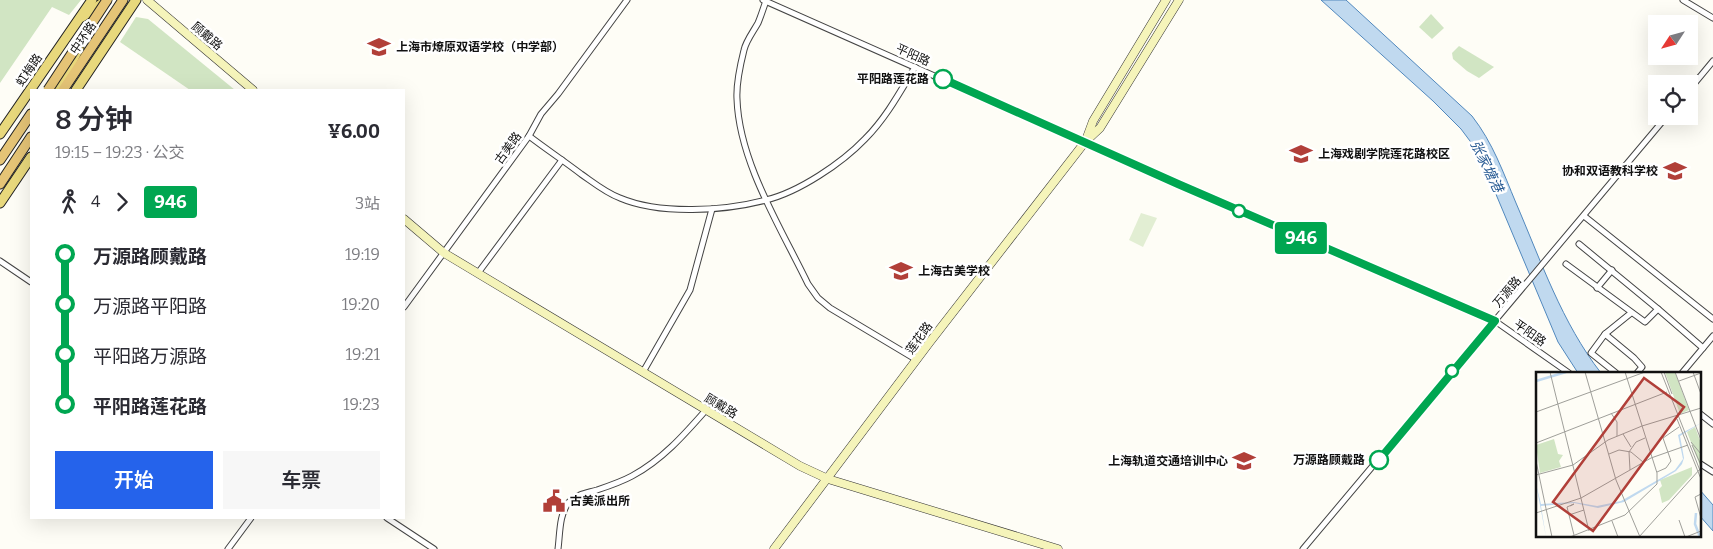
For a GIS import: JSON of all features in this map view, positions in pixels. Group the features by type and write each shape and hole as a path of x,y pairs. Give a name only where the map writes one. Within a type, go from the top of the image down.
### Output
{"highway":[{"name":"中环路","path":"49,89 107,0"},
{"name":"中环路","path":"64,89 123,0"},
{"path":"0,160 30,115"},
{"path":"0,184 30,139"}],"main road":[{"name":"虹梅路","path":"31,89 92,0"},
{"name":"虹梅路","path":"78,20 107,0"},
{"path":"77,89 136,0"},
{"name":"顾戴路","path":"147,0 252,89"},
{"name":"莲花路","path":"1086,142 1093,121 1166,0"},
{"name":"莲花路","path":"774,549 929,343 1086,142 1100,128 1179,0"},
{"path":"59,89 88,32 85,24 78,20"},
{"name":"虹梅路","path":"0,134 30,90"},
{"path":"0,203 30,158"},
{"name":"顾戴路","path":"405,220 444,253 800,466 828,478 1058,549"}],"street":[{"name":"古美路","path":"405,306 529,136 541,114 558,94 627,0"},
{"path":"1683,0 1713,18"},
{"path":"765,1 758,22 744,48 738,79 737,99 747,156 808,284 818,298 830,308 917,360"},
{"name":"平阳路","path":"765,1 1178,184 1495,321 1568,372"},
{"path":"1698,79 1713,61"},
{"path":"529,136 605,191 627,201 662,208 712,209 767,200 814,178 847,155 865,139 880,122 915,67"},
{"name":"万源路","path":"1303,549 1660,125"},
{"path":"478,273 562,160"},
{"path":"643,372 690,290 712,209"},
{"path":"1584,216 1713,319"},
{"path":"1579,244 1703,348"},
{"path":"0,261 30,281"},
{"path":"1566,264 1645,322 1658,309"},
{"path":"1597,288 1612,270"},
{"path":"1615,372 1591,352 1605,334 1631,313"},
{"path":"1605,334 1634,358 1642,367 1639,372"},
{"path":"1683,372 1713,336"},
{"path":"558,549 564,509 574,497 612,485 632,476 651,464 678,441 706,410"},
{"path":"1700,414 1713,424"},
{"path":"1700,464 1713,472"},
{"path":"228,549 250,519"},
{"path":"389,519 434,549"}],"green space":[{"path":"0,0 81,0 69,15 52,7 0,83"},
{"path":"1431,14 1444,28 1432,39 1419,27"},
{"path":"136,17 148,19 234,89 189,89 120,42"},
{"path":"1459,46 1494,67 1479,78 1467,71 1453,59 1452,53"},
{"path":"1141,213 1157,218 1143,247 1129,240"}],"water":[{"name":"张家塘港","path":"1321,0 1346,0 1472,116 1497,158 1564,313 1587,354 1600,372 1577,372 1558,342 1482,161 1461,129 1433,101"},
{"path":"1700,490 1713,505 1713,531 1700,516"}],"bus line":[{"name":"946","path":"943,79 1178,184 1495,321 1379,460"}],"place":[{"name":"上海市燎原双语学校（中学部）","path":"379,47"},
{"name":"平阳路莲花路","path":"943,79"},
{"name":"上海戏剧学院莲花路校区","path":"1301,154"},
{"name":"协和双语教科学校","path":"1675,171"},
{"name":"上海古美学校","path":"901,271"},
{"name":"万源路顾戴路","path":"1379,460"},
{"name":"上海轨道交通培训中心","path":"1244,461"},
{"name":"古美派出所","path":"554,501"}]}
